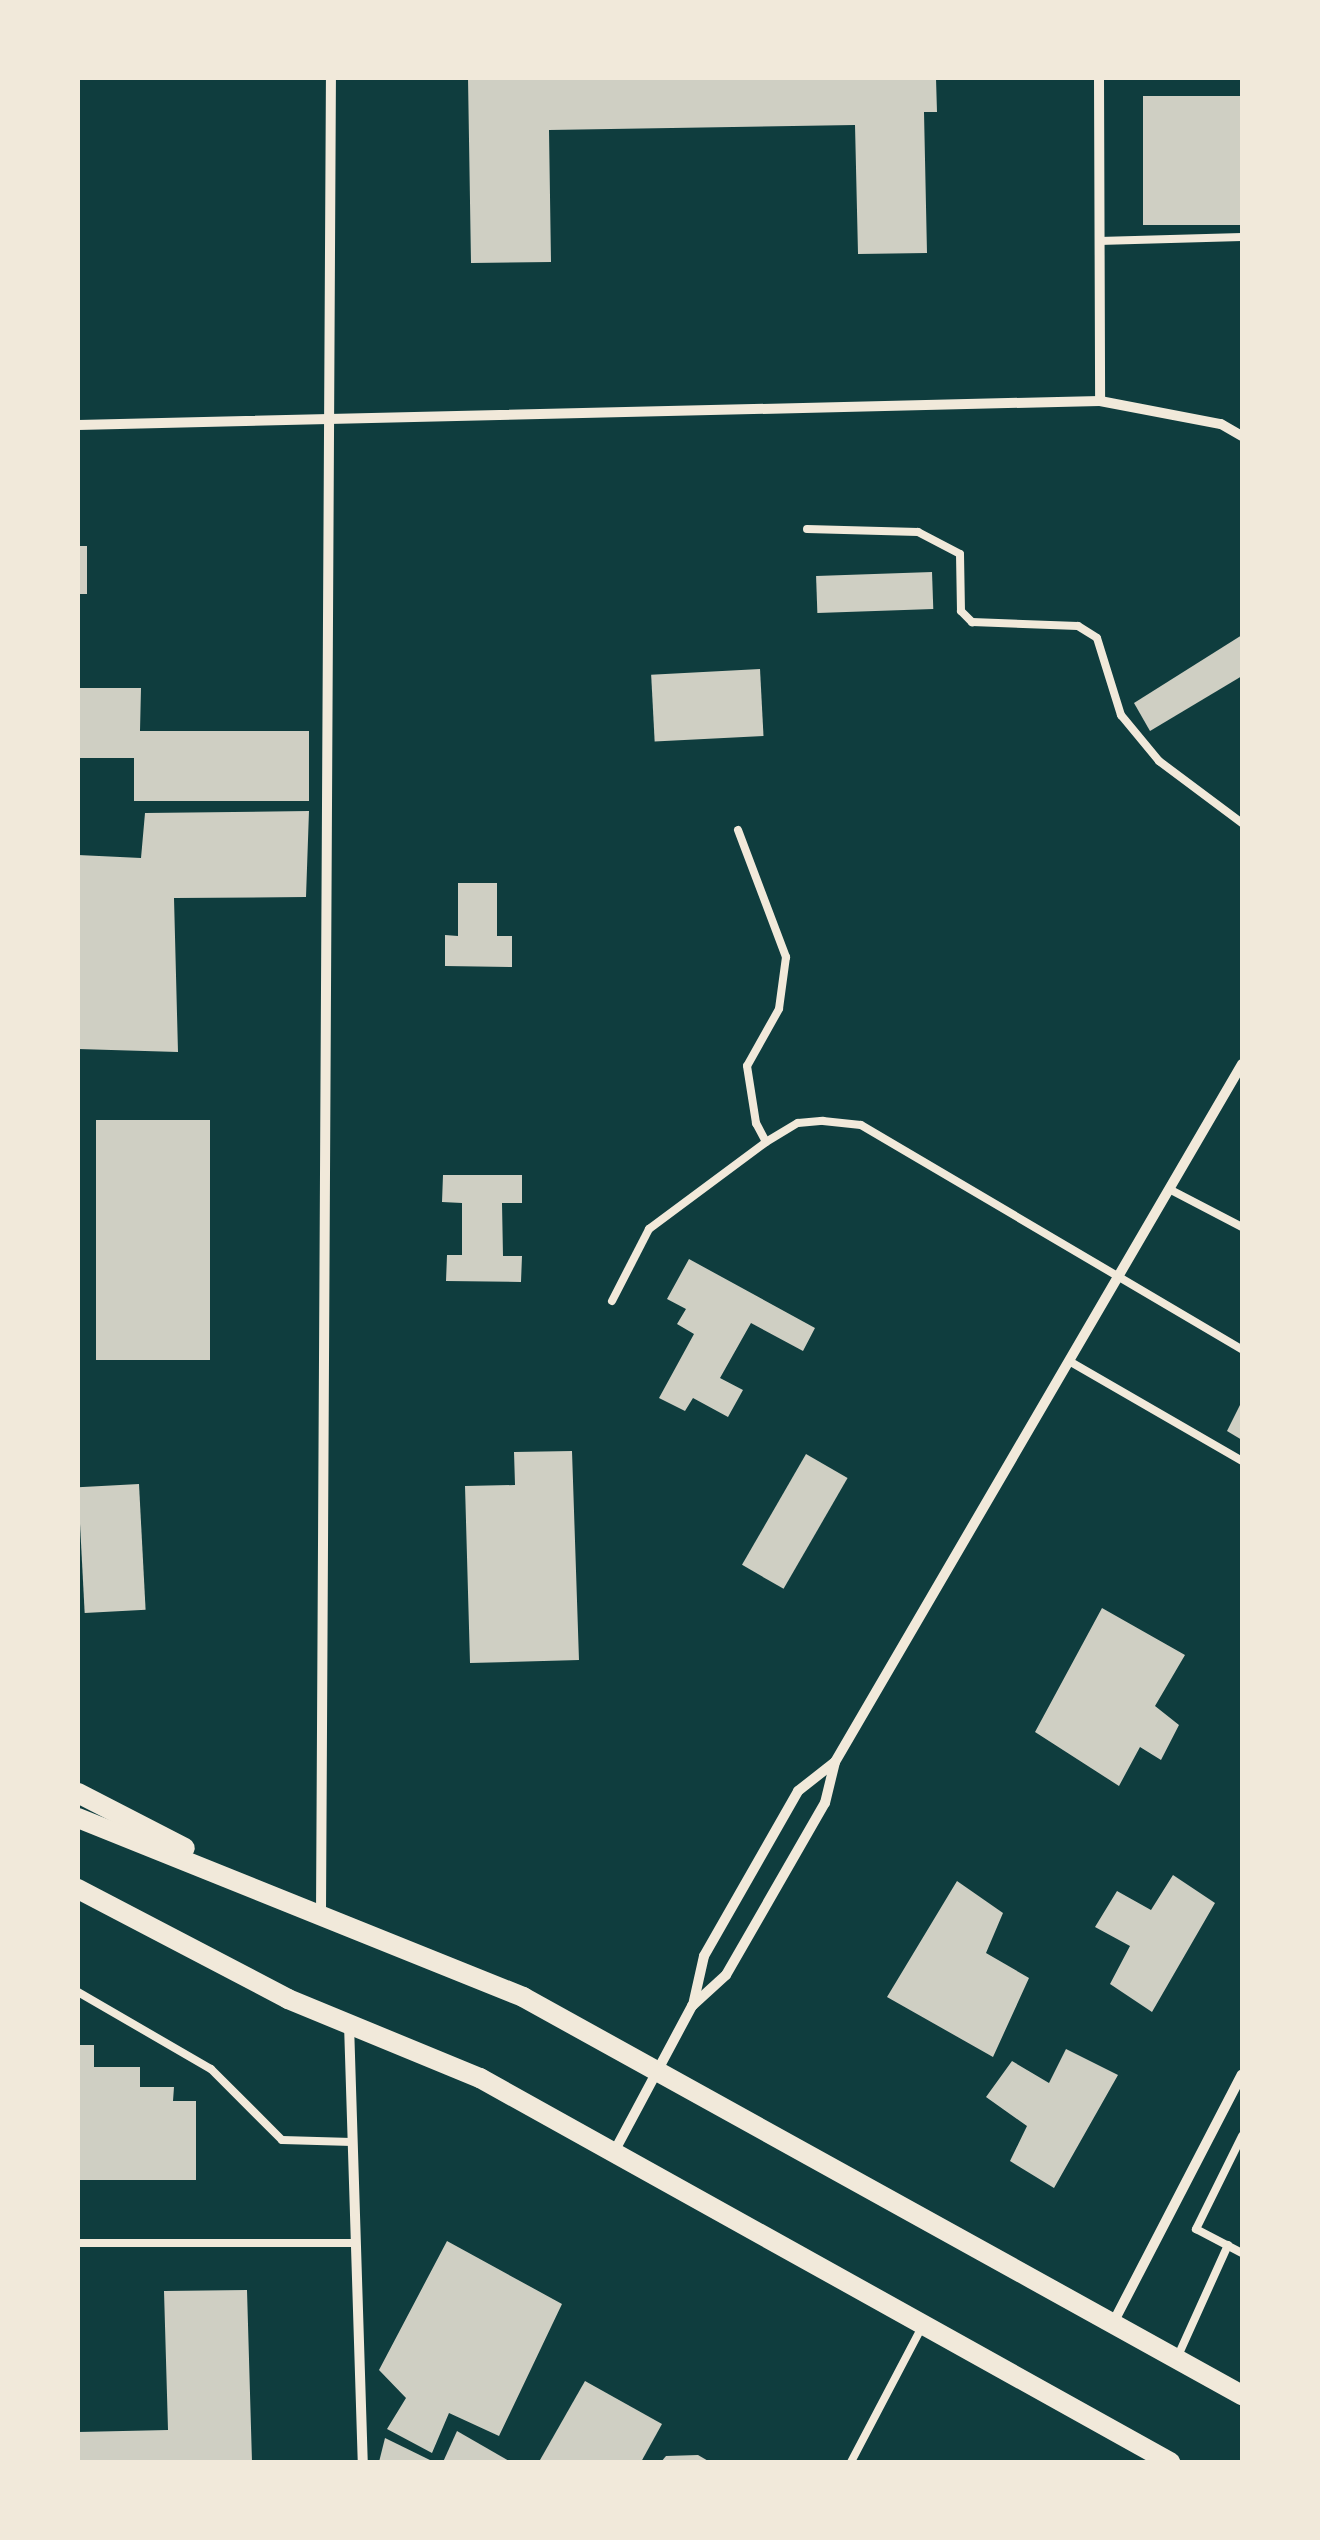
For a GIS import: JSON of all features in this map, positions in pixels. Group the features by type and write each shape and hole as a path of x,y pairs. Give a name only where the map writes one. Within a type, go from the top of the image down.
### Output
{"main road":[{"path":"78,1793 124,1812 234,1877"},
{"path":"78,1818 234,1877 523,1998 1242,2395"},
{"path":"78,1889 348,2024 480,2078 1170,2462"}],"street":[{"path":"320,1915 331,78"},
{"path":"1099,78 1100,401"},
{"path":"78,425 330,416 1100,401 1220,424 1242,436"},
{"path":"614,2153 654,2071 692,2006 726,1974 825,1804 835,1762 1069,1361 1121,1280 1242,1064"},
{"path":"692,2006 704,1956 798,1791 835,1762"},
{"path":"348,2024 363,2462"},
{"path":"1113,2323 1242,2074"}],"lane":[{"path":"1100,241 1242,238"},
{"path":"807,529 918,532 946,542 960,554 961,611 972,622 1078,626 1097,638 1121,715 1159,762 1242,822"},
{"path":"738,830 786,957 779,1009 747,1066 756,1124 766,1142"},
{"path":"612,1301 649,1230 766,1142 798,1123 861,1125 1242,1348"},
{"path":"1169,1189 1242,1227"},
{"path":"1069,1361 1242,1461"},
{"path":"78,1992 211,2069 282,2140 352,2142"},
{"path":"1242,2136 1196,2230 1242,2252"},
{"path":"78,2243 354,2243"},
{"path":"1176,2358 1228,2245"},
{"path":"851,2462 923,2325"}],"building":[{"path":"468,78 936,78 937,112 924,112 927,253 858,254 855,125 549,130 551,262 471,263"},
{"path":"1143,96 1242,96 1242,225 1143,225"},
{"path":"78,546 87,546 87,594 78,594"},
{"path":"932,572 933,609 817,613 816,576"},
{"path":"1242,635 1242,676 1150,731 1134,703"},
{"path":"760,669 764,736 655,742 651,675"},
{"path":"78,688 141,688 140,731 309,731 309,801 134,801 134,758 78,758"},
{"path":"309,811 306,897 174,898 178,1052 78,1049 78,855 141,858 145,813"},
{"path":"458,883 497,883 497,936 512,936 512,967 445,966 445,935 458,936"},
{"path":"96,1120 210,1120 210,1360 96,1360"},
{"path":"443,1175 522,1175 522,1203 502,1203 503,1256 522,1256 521,1282 446,1281 447,1255 462,1255 462,1203 442,1202"},
{"path":"689,1259 815,1328 803,1351 751,1323 720,1378 743,1390 728,1417 693,1398 685,1411 659,1398 694,1334 677,1324 686,1309 667,1299"},
{"path":"1242,1401 1242,1440 1227,1431"},
{"path":"572,1451 579,1660 470,1663 465,1486 515,1485 514,1452"},
{"path":"806,1454 848,1478 784,1589 742,1565"},
{"path":"139,1484 146,1610 85,1613 78,1487"},
{"path":"1102,1608 1185,1655 1155,1706 1179,1725 1161,1760 1140,1747 1119,1786 1035,1732"},
{"path":"1173,1875 1215,1903 1152,2012 1110,1984 1130,1946 1095,1927 1117,1891 1151,1910"},
{"path":"957,1881 1003,1913 986,1953 1029,1978 993,2057 887,1997"},
{"path":"78,2045 94,2045 94,2067 140,2067 140,2087 174,2087 173,2101 196,2101 196,2180 78,2180"},
{"path":"1066,2049 1118,2075 1054,2188 1010,2161 1027,2126 986,2097 1012,2061 1049,2083"},
{"path":"447,2241 562,2304 499,2436 449,2413 432,2453 387,2429 406,2398 379,2370"},
{"path":"247,2290 252,2462 78,2462 78,2432 168,2430 164,2291"},
{"path":"585,2381 662,2424 641,2462 540,2460"},
{"path":"457,2431 511,2462 443,2462"},
{"path":"385,2438 434,2462 379,2462"},
{"path":"698,2455 710,2462 661,2462 666,2456"}]}
